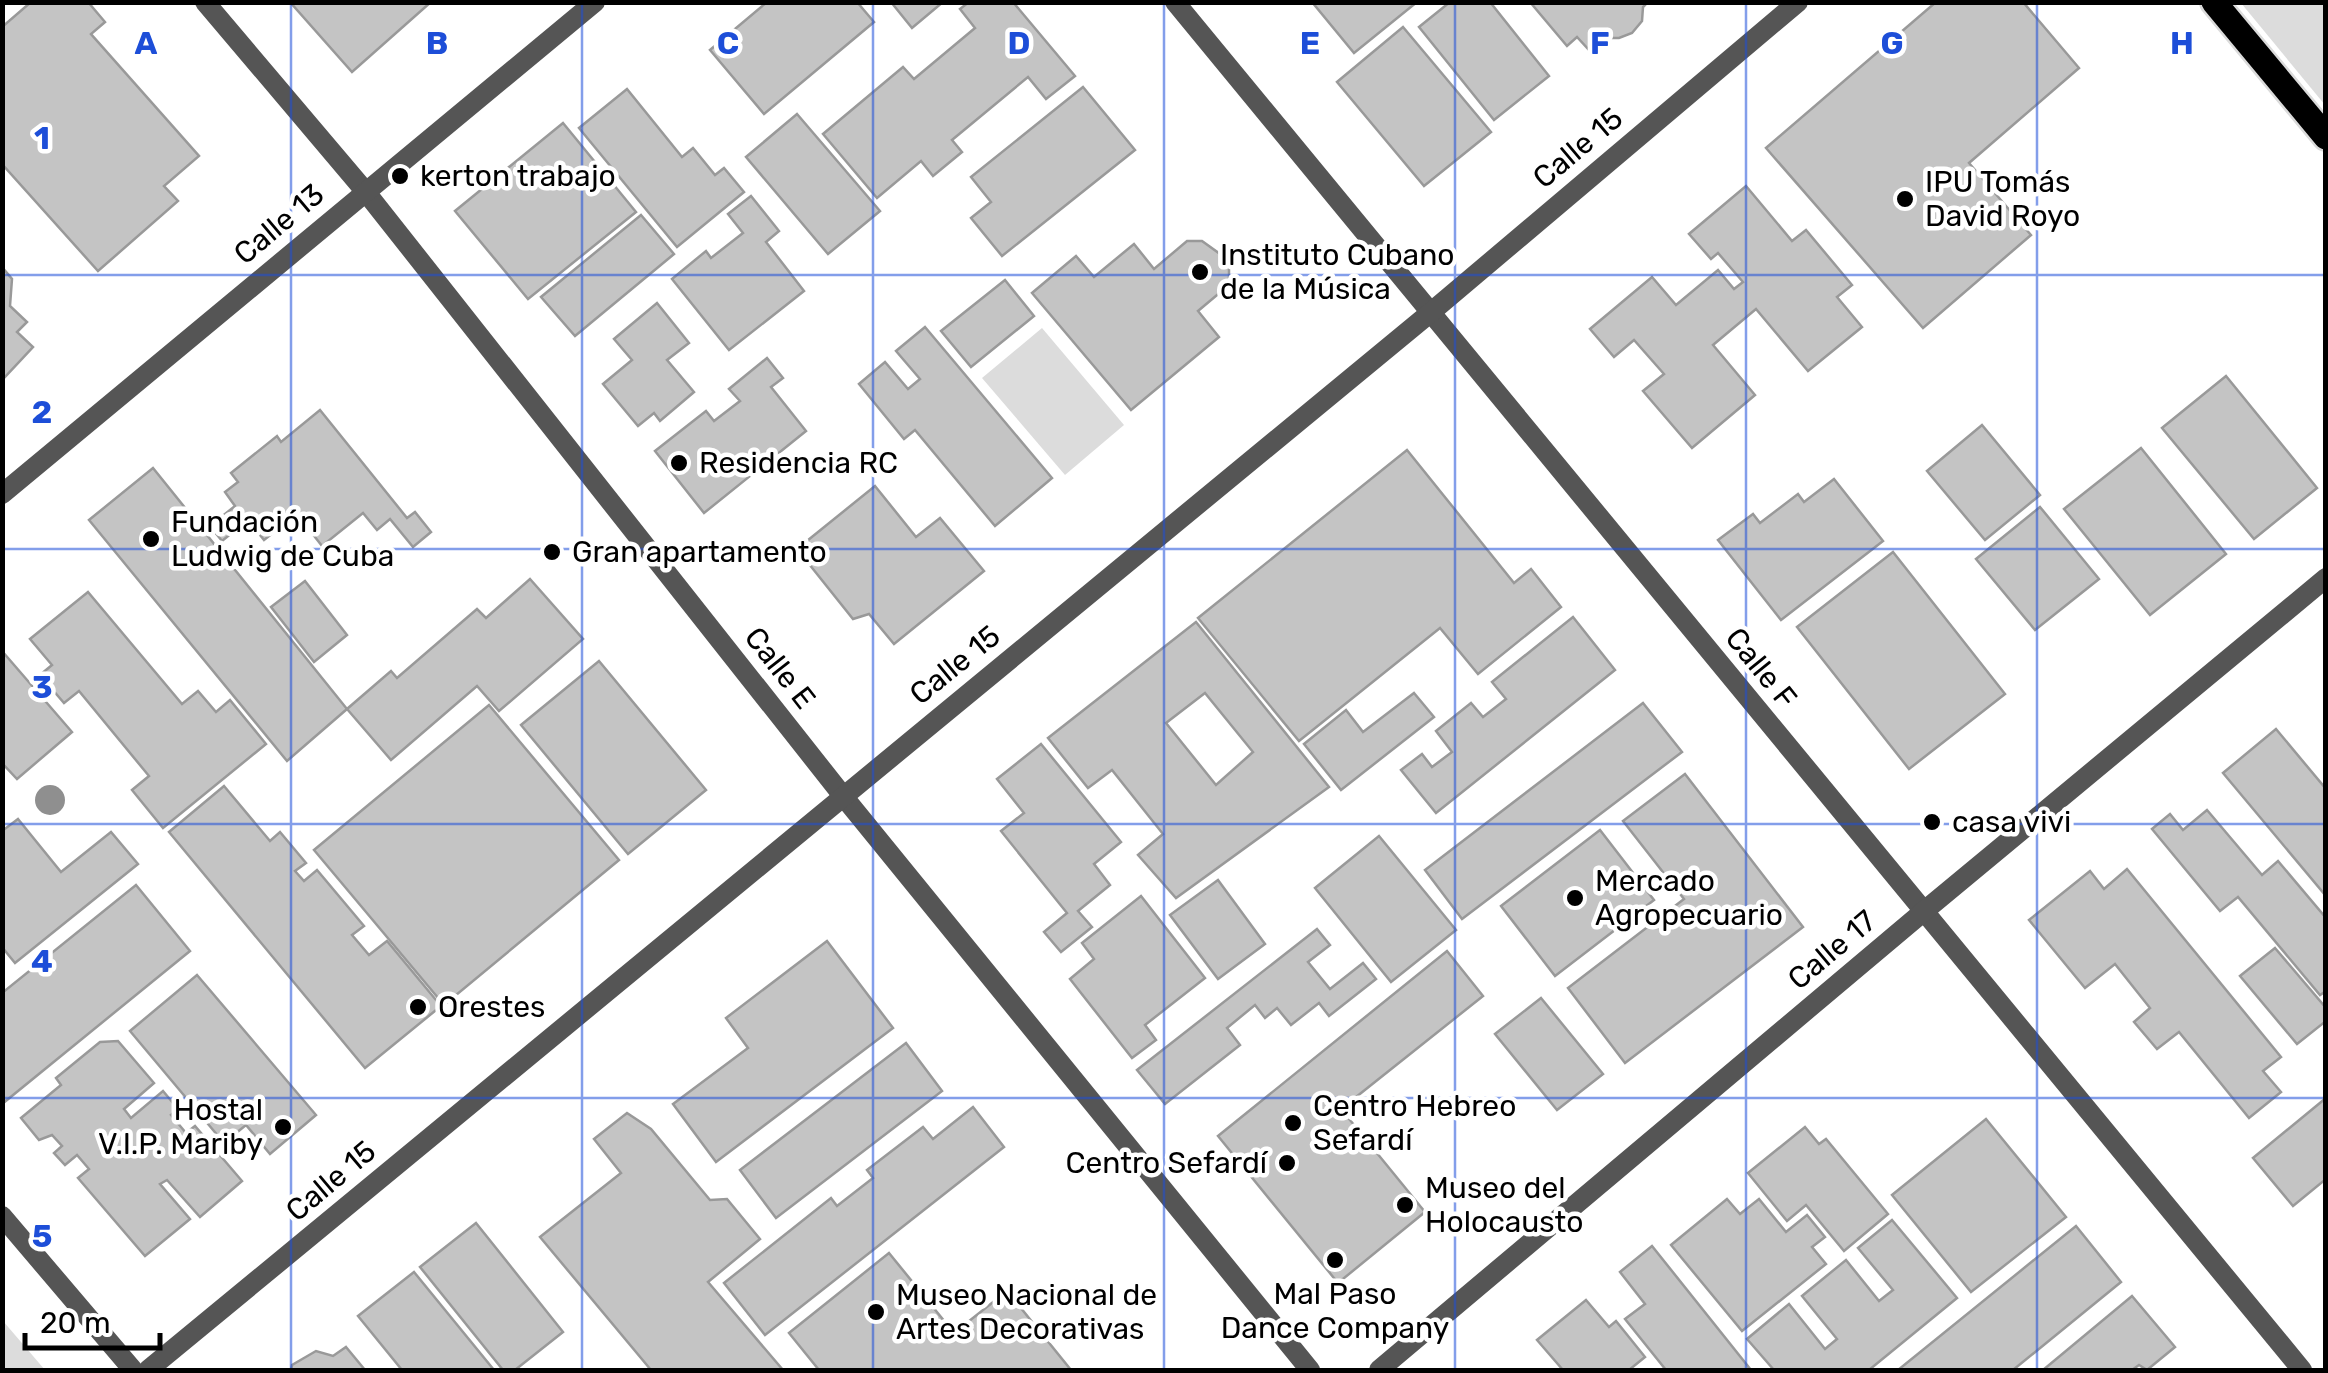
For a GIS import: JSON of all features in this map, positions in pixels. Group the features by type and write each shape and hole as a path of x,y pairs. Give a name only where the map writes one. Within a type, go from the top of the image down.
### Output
{"main road":[{"path":"2214,2 2326,137"}],"street":[{"name":"Calle E","path":"206,2 365,191 844,796 1310,1370"},
{"name":"Calle 13","path":"2,494 595,2"},
{"name":"Calle F","path":"1175,2 2302,1370"},
{"name":"Calle 15","path":"148,1370 1430,313 1798,2"},
{"name":"Calle 17","path":"1380,1370 2326,578"},
{"path":"2,1216 133,1370"}],"shaded area":[{"path":"2241,3 2325,3 2325,105"},
{"path":"1042,328 1124,425 1065,475 982,378"},
{"path":"3,1321 45,1370 3,1370"}],"building":[{"path":"31,2 88,2 105,22 91,34 199,156 164,186 178,201 98,271 2,164 2,27"},
{"path":"290,2 431,2 352,72"},
{"path":"767,2 857,2 874,22 764,114 710,50"},
{"path":"891,2 943,2 912,28"},
{"path":"969,2 1013,2 1075,76 1046,99 1028,77 952,140 962,152 933,176 921,161 877,198 823,134 903,67 914,79 975,28 960,9"},
{"path":"1312,2 1417,2 1354,53"},
{"path":"1450,2 1490,2 1549,76 1494,120 1419,27"},
{"path":"1530,2 1648,2 1643,7 1642,21 1632,33 1603,38 1589,50 1577,37 1567,46"},
{"name":"IPU Tomás David Royo","path":"1936,2 2023,2 2079,68 1969,163 2031,235 1923,328 1766,148"},
{"path":"1403,27 1491,132 1424,186 1337,82"},
{"path":"1083,87 1135,150 1002,256 971,218 991,202 971,177"},
{"path":"627,89 682,157 693,148 715,175 724,168 744,192 677,247 579,128"},
{"path":"797,114 880,211 828,254 746,157"},
{"path":"563,123 636,212 528,299 455,211"},
{"path":"1746,186 1792,241 1806,230 1852,285 1837,297 1862,327 1808,371 1756,309 1713,345 1755,395 1692,448 1643,391 1664,374 1634,340 1614,357 1590,329 1652,277 1676,305 1718,270 1734,289 1743,282 1718,253 1711,259 1689,234"},
{"path":"751,196 779,231 766,242 804,291 729,350 672,279 706,251 711,258 743,233 728,214"},
{"path":"641,215 674,254 575,336 541,297"},
{"path":"1187,241 1202,241 1220,254 1229,267 1229,285 1198,311 1219,337 1131,410 1032,293 1076,256 1094,277 1134,244 1154,269"},
{"path":"2,267 12,279 10,306 27,322 17,332 33,347 3,379"},
{"path":"1005,280 1034,316 971,367 941,331"},
{"path":"657,303 689,343 667,360 694,392 660,421 654,413 638,426 603,384 632,360 614,339"},
{"path":"925,327 1052,478 995,526 915,430 904,439 859,384 885,362 908,389 920,379 896,351"},
{"path":"767,358 783,378 771,387 806,431 704,513 655,451 706,411 714,421 740,401 729,389"},
{"path":"2226,376 2317,488 2254,539 2162,428"},
{"path":"320,410 407,518 415,512 431,532 413,547 390,519 377,530 363,513 322,546 297,514 264,540 248,520 222,541 210,526 235,506 225,492 238,482 231,473 277,436 281,442"},
{"path":"1982,425 2040,495 1985,540 1927,471"},
{"path":"2141,448 2226,554 2150,615 2064,509"},
{"path":"1407,450 1514,583 1531,569 1561,607 1478,674 1440,628 1299,741 1198,618"},
{"path":"153,468 347,709 287,761 89,520"},
{"path":"1834,479 1883,541 1781,620 1718,540 1753,514 1760,523 1798,494 1804,502"},
{"path":"875,486 916,537 940,518 984,571 894,644 869,614 853,619 797,549"},
{"path":"2040,507 2099,579 2035,630 1976,559"},
{"path":"1893,552 2005,694 1909,769 1797,627"},
{"path":"530,579 583,639 499,711 477,686 391,760 347,709 391,671 397,678 477,609 486,618"},
{"path":"305,581 347,635 314,662 271,607"},
{"path":"88,592 182,704 198,691 216,712 230,700 266,744 163,828 132,790 149,776 79,691 64,703 40,675 52,665 30,639"},
{"path":"1573,617 1615,670 1436,813 1401,770 1422,754 1432,767 1452,752 1436,731 1471,703 1483,717 1506,699 1492,682"},
{"path":"1196,622 1329,787 1176,898 1138,855 1163,834 1112,770 1088,788 1048,738","holes":["1205,693 1253,752 1216,785 1166,723"]},
{"path":"2,651 72,732 17,779 2,763"},
{"path":"599,661 706,790 628,854 521,725"},
{"path":"1414,693 1434,717 1341,790 1304,744 1346,710 1363,732"},
{"path":"1643,703 1682,752 1462,919 1425,870"},
{"path":"489,705 619,860 444,1005 314,850"},
{"path":"2276,729 2326,789 2326,896 2223,773"},
{"path":"1041,744 1121,842 1094,864 1110,885 1078,911 1092,927 1061,952 1044,932 1067,913 1001,831 1024,813 997,779"},
{"path":"1685,774 1803,927 1625,1063 1568,988 1684,899 1623,821"},
{"path":"224,786 270,841 280,832 306,863 295,871 304,881 317,870 364,926 352,935 369,955 387,941 441,1006 365,1068 169,832"},
{"path":"2207,810 2262,875 2278,861 2326,918 2326,991 2320,995 2238,897 2220,911 2152,829 2170,814 2183,830"},
{"path":"18,819 61,872 111,832 138,864 15,963 2,947 2,831"},
{"path":"1600,830 1654,900 1555,976 1501,906"},
{"path":"1379,836 1456,930 1391,982 1315,888"},
{"path":"2127,869 2281,1057 2263,1071 2281,1092 2249,1118 2179,1032 2157,1049 2134,1022 2150,1008 2115,964 2085,988 2029,920 2090,871 2104,889"},
{"path":"1218,880 1265,944 1218,979 1170,915"},
{"path":"136,885 190,951 2,1104 2,993"},
{"path":"1141,896 1205,978 1145,1025 1156,1040 1132,1058 1070,979 1094,959 1082,943"},
{"path":"1317,929 1330,945 1308,962 1330,989 1363,963 1376,979 1329,1016 1319,1003 1291,1025 1277,1008 1265,1018 1255,1005 1227,1028 1240,1045 1165,1104 1137,1070"},
{"path":"827,941 893,1028 716,1162 673,1104 748,1048 726,1018"},
{"path":"2275,948 2326,1008 2326,1021 2297,1044 2240,976"},
{"name":"Centro Hebreo Sefardí","path":"1447,951 1483,996 1341,1109 1425,1212 1338,1283 1218,1136"},
{"path":"197,975 316,1115 270,1154 246,1125 224,1143 130,1031"},
{"path":"1541,998 1603,1074 1557,1110 1495,1034"},
{"path":"118,1041 154,1083 124,1109 131,1118 163,1091 178,1109 171,1115 186,1133 195,1126 242,1181 200,1217 167,1180 160,1184 190,1219 145,1256 78,1178 89,1169 77,1155 65,1165 54,1153 62,1146 52,1135 39,1140 21,1118 61,1085 56,1078 100,1042"},
{"path":"906,1043 942,1091 776,1218 740,1170"},
{"path":"2326,1098 2326,1179 2293,1206 2253,1158"},
{"path":"973,1107 1004,1147 765,1335 724,1283 831,1198 837,1206 873,1178 867,1170 923,1127 933,1139"},
{"path":"627,1113 651,1129 710,1200 727,1199 760,1239 708,1282 783,1370 651,1370 540,1237 621,1173 594,1139"},
{"path":"1986,1119 2066,1217 1971,1292 1892,1195"},
{"path":"1805,1127 1819,1144 1826,1139 1888,1214 1844,1251 1806,1205 1787,1221 1748,1173"},
{"path":"1727,1199 1740,1214 1759,1199 1786,1232 1807,1215 1825,1237 1812,1247 1826,1264 1742,1331 1671,1245"},
{"path":"1892,1220 1957,1298 1869,1370 1774,1370 1747,1339 1789,1304 1825,1349 1837,1339 1802,1296 1846,1260 1879,1301 1893,1290 1858,1248"},
{"path":"476,1223 563,1332 515,1370 503,1370 420,1267"},
{"path":"2076,1226 2121,1282 2013,1370 1898,1370"},
{"path":"1652,1246 1751,1370 1666,1370 1625,1319 1645,1304 1620,1272"},
{"name":"Museo Nacional de Artes Decorativas","path":"889,1253 954,1333 1007,1291 1071,1370 819,1370 789,1333"},
{"path":"414,1272 494,1370 402,1370 358,1316"},
{"path":"2132,1296 2175,1347 2147,1370 2139,1365 2132,1370 2043,1370"},
{"path":"1586,1300 1609,1327 1616,1321 1645,1357 1629,1370 1563,1370 1537,1340"},
{"path":"346,1347 365,1370 291,1370 292,1365 316,1351 333,1356"}],"place":[{"name":"kerton trabajo","path":"400,176"},
{"name":"IPU Tomás David Royo","path":"1905,199"},
{"name":"Instituto Cubano de la Música","path":"1200,272"},
{"name":"Residencia RC","path":"679,463"},
{"name":"Fundación Ludwig de Cuba","path":"151,539"},
{"name":"Gran apartamento","path":"552,552"},
{"name":"casa vivi","path":"1932,822"},
{"name":"Mercado Agropecuario","path":"1575,898"},
{"name":"Orestes","path":"418,1007"},
{"name":"Centro Hebreo Sefardí","path":"1293,1123"},
{"name":"Hostal V.I.P. Mariby","path":"283,1127"},
{"name":"Centro Sefardí","path":"1287,1163"},
{"name":"Museo del Holocausto","path":"1405,1205"},
{"name":"Mal Paso Dance Company","path":"1335,1260"},
{"name":"Museo Nacional de Artes Decorativas","path":"876,1312"}]}
